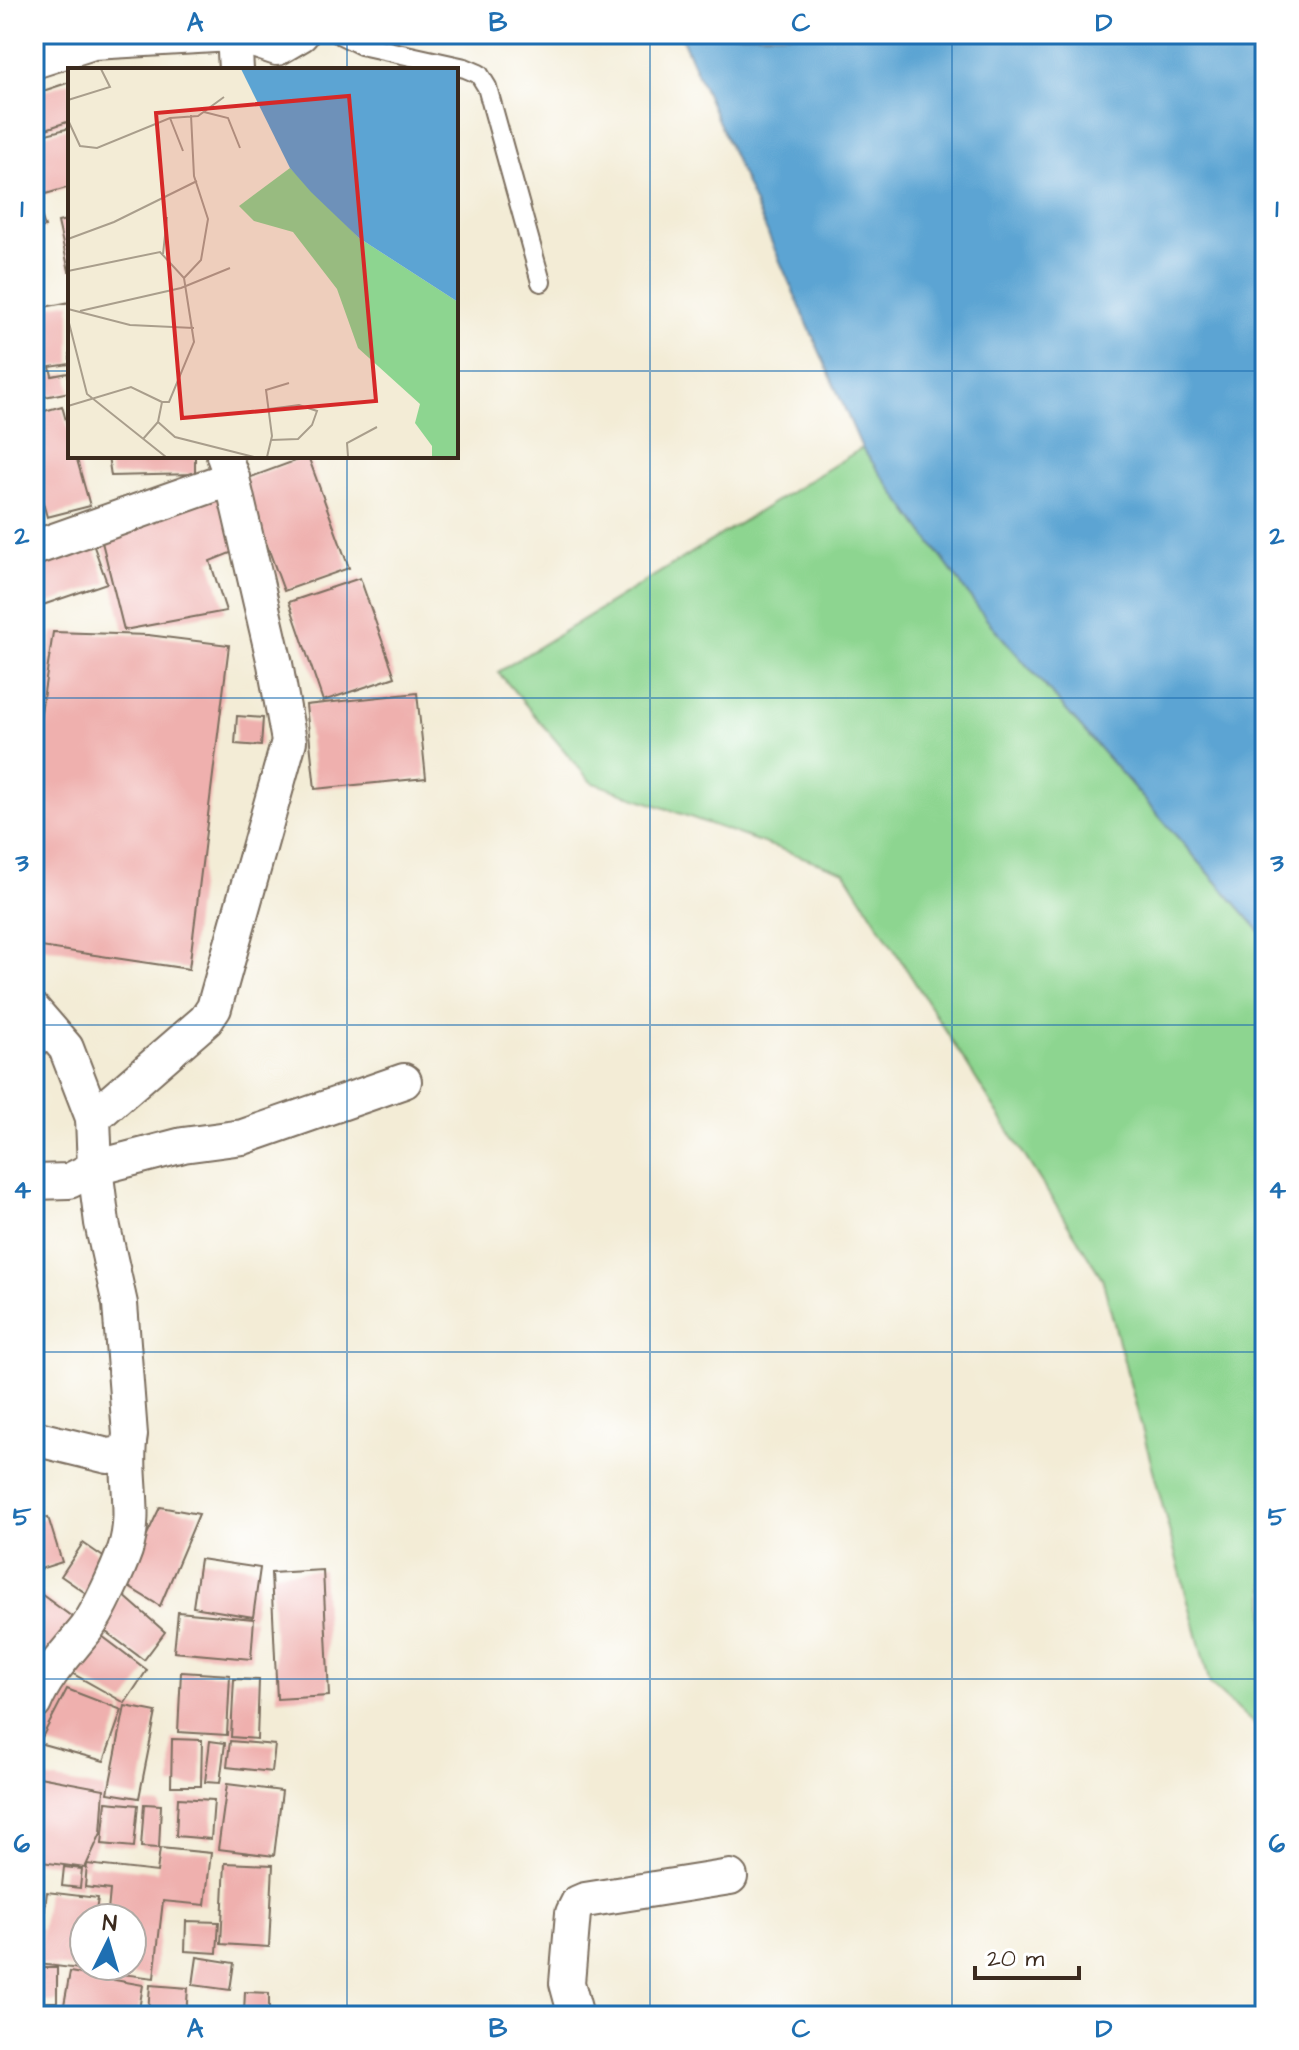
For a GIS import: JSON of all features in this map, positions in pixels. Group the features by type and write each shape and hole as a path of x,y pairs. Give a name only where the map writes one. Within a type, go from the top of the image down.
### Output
{"street":[{"path":"234,34 236,68"},
{"path":"34,61 97,56 234,34 277,48 301,34"},
{"path":"34,548 228,467 275,664 289,741 214,1008 206,1020 93,1118"},
{"path":"34,1011 66,1048 93,1118 102,1223 120,1304 132,1506 124,1553 90,1624 40,1688 34,1703"},
{"path":"34,1182 69,1181 95,1168 183,1145 243,1137 404,1081"},
{"path":"34,1438 108,1456 127,1453"},
{"path":"576,2016 567,1983 573,1913 578,1903 730,1877"}],"lane":[{"path":"339,34 361,45 479,74 487,87 541,282"}],"green space":[{"path":"862,448 987,620 1265,937 1265,1734 1210,1684 1102,1278 845,872 591,782 498,672"}],"water":[{"path":"680,34 1265,34 1265,937 987,620 862,448"}],"building":[{"path":"68,83 68,122 34,133 34,94"},
{"path":"68,128 68,188 42,195 34,166 34,137"},
{"path":"34,193 45,227 34,230"},
{"path":"68,220 68,267 58,222"},
{"path":"68,302 68,364 50,367 52,376 68,373 68,392 34,399 34,309"},
{"path":"62,406 68,428 68,458 77,458 90,506 47,517 34,471 34,414"},
{"path":"108,458 195,458 195,474 111,476"},
{"path":"309,458 349,568 284,591 243,480"},
{"path":"220,489 238,550 210,561 226,611 124,630 101,538"},
{"path":"34,510 40,529 34,530"},
{"path":"92,541 107,583 34,608 34,561"},
{"path":"360,578 395,677 323,701 289,602"},
{"path":"53,632 148,635 229,645 189,969 34,946 34,759"},
{"path":"417,693 426,778 315,789 306,705"},
{"path":"237,716 263,718 261,746 235,744"},
{"path":"160,1507 199,1514 160,1606 124,1584"},
{"path":"48,1517 62,1562 34,1571 34,1521"},
{"path":"83,1543 112,1563 90,1596 61,1576"},
{"path":"200,1559 260,1568 253,1617 193,1607"},
{"path":"323,1570 329,1696 277,1699 271,1573"},
{"path":"34,1589 79,1622 34,1669"},
{"path":"122,1594 165,1632 144,1660 102,1629"},
{"path":"178,1612 254,1619 251,1659 174,1652"},
{"path":"94,1630 147,1670 125,1703 70,1672"},
{"path":"181,1672 230,1675 227,1735 178,1732"},
{"path":"234,1679 259,1680 257,1739 231,1737"},
{"path":"67,1689 122,1710 104,1761 39,1743"},
{"path":"125,1706 156,1712 139,1798 108,1793"},
{"path":"172,1739 202,1740 201,1786 171,1786"},
{"path":"210,1741 225,1743 220,1783 205,1782"},
{"path":"230,1741 275,1745 272,1772 227,1767"},
{"path":"34,1776 104,1789 101,1833 85,1868 34,1861"},
{"path":"227,1784 282,1791 274,1856 218,1849"},
{"path":"178,1798 214,1800 211,1839 176,1836"},
{"path":"106,1802 138,1805 134,1847 102,1844"},
{"path":"144,1804 161,1805 159,1848 141,1847"},
{"path":"160,1848 211,1853 205,1905 163,1901 154,1978 148,1977 148,1902 109,1902 110,1890 85,1887 87,1864 157,1872"},
{"path":"225,1863 273,1865 269,1947 221,1944"},
{"path":"64,1867 82,1869 80,1888 62,1886"},
{"path":"47,1892 98,1898 97,1902 68,1902 68,1968 38,1964"},
{"path":"186,1921 219,1922 217,1953 185,1951"},
{"path":"34,1928 41,1929 37,1960 34,1960"},
{"path":"197,1957 234,1963 230,1990 193,1985"},
{"path":"34,1968 57,1968 57,2002 34,2002"},
{"path":"68,1982 143,1985 138,2016 62,2016"},
{"path":"150,1985 188,1988 186,2016 148,2013"},
{"path":"245,1992 269,1993 269,2013 244,2012"}]}
